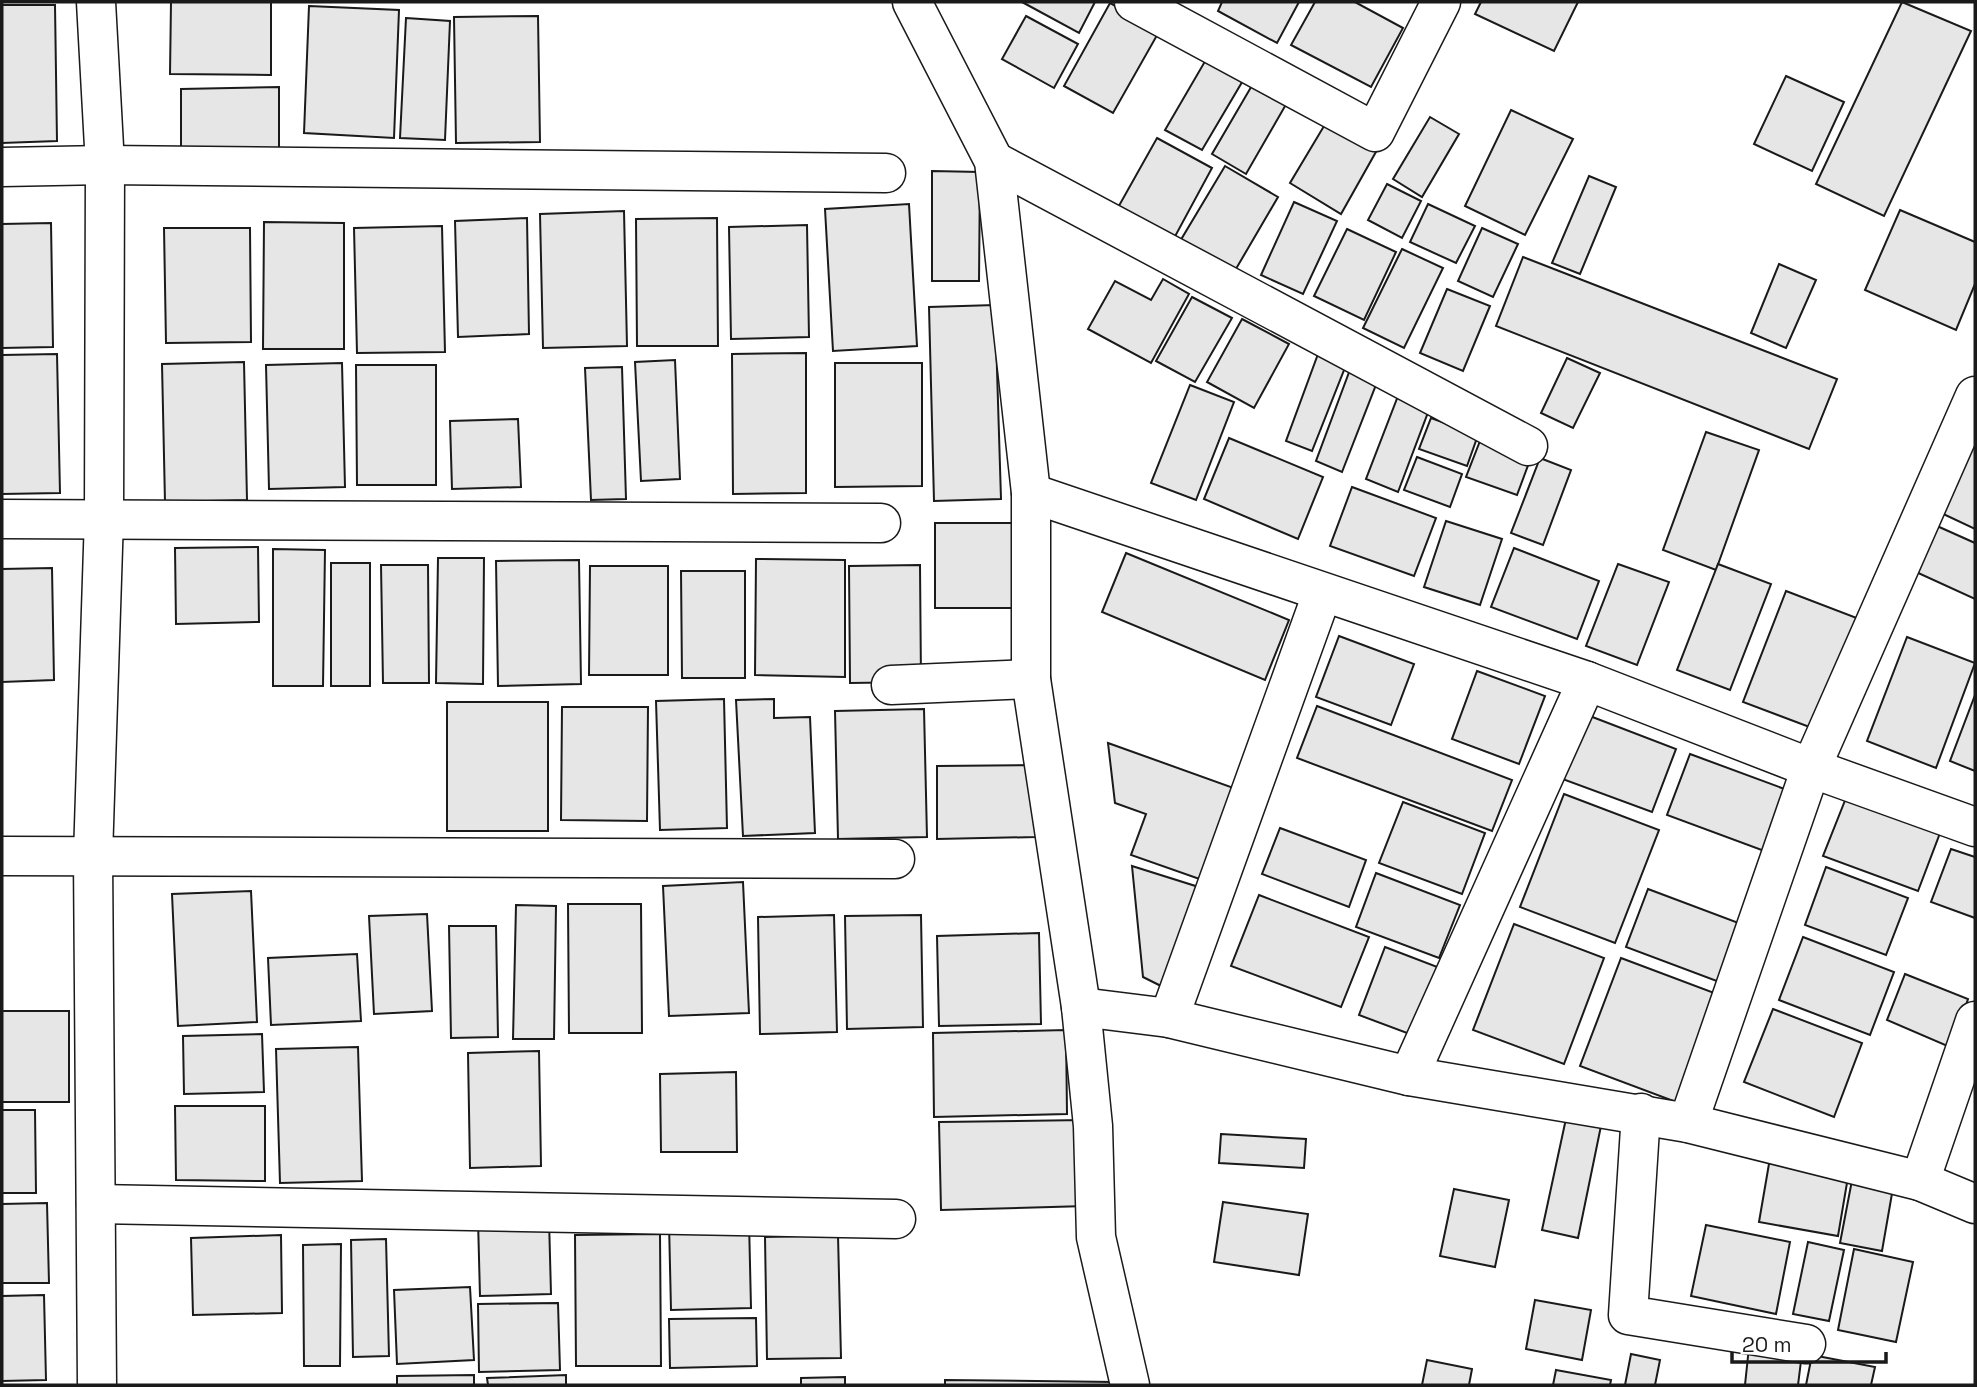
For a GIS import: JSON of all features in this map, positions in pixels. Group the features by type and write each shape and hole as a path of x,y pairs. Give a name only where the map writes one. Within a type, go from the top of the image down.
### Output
{"street":[{"path":"96,2 105,165 104,517 93,856 97,1385"},
{"path":"912,2 994,161 1031,493 1031,679 1081,1007 1093,1126 1097,1237 1138,1383"},
{"path":"1134,2 1375,132 1441,2"},
{"path":"994,161 1528,446"},
{"path":"2,167 105,165 886,173"},
{"path":"1688,1124 1811,768 1975,396"},
{"path":"1031,493 1322,594 1587,681 1811,768 1975,827"},
{"path":"2,519 104,517 881,523"},
{"path":"1169,1018 1322,594"},
{"path":"891,685 1031,679"},
{"path":"1409,1076 1587,681"},
{"path":"2,856 895,859"},
{"path":"1081,1007 1169,1018 1409,1076 1641,1113 1920,1181 1975,1204"},
{"path":"1920,1181 1975,1021"},
{"path":"1641,1113 1628,1315 1806,1344"},
{"path":"96,1205 896,1219"}],"building":[{"path":"171,2 271,2 271,75 170,74"},
{"path":"1022,2 1095,2 1079,33"},
{"path":"1222,2 1299,2 1277,43 1218,11"},
{"path":"1315,2 1355,2 1403,28 1371,87 1291,45"},
{"path":"1481,2 1578,2 1554,51 1475,14"},
{"path":"1902,2 1971,31 1884,216 1816,184"},
{"path":"1110,3 1160,30 1113,113 1064,86"},
{"path":"2,5 55,5 57,141 2,143"},
{"path":"309,6 399,10 394,138 304,133"},
{"path":"538,16 540,142 456,143 454,17"},
{"path":"1026,16 1078,44 1054,88 1002,59"},
{"path":"406,18 450,21 445,140 400,138"},
{"path":"1211,51 1248,72 1202,150 1165,130"},
{"path":"1786,76 1844,102 1812,171 1754,144"},
{"path":"1254,82 1288,101 1246,174 1212,154"},
{"path":"279,87 279,151 181,152 181,89"},
{"path":"1511,110 1573,139 1525,235 1465,206"},
{"path":"1430,117 1459,134 1422,197 1393,179"},
{"path":"1327,121 1377,150 1341,214 1290,183"},
{"path":"1157,138 1212,168 1172,242 1116,211"},
{"path":"1225,166 1278,197 1233,274 1179,243"},
{"path":"932,171 980,172 979,281 932,281"},
{"path":"1589,176 1616,187 1580,274 1552,263"},
{"path":"1387,184 1421,201 1402,238 1368,220"},
{"path":"1294,202 1337,221 1303,294 1261,275"},
{"path":"909,204 917,346 833,351 825,209"},
{"path":"1428,204 1475,226 1456,263 1410,242"},
{"path":"1900,210 1975,242 1975,284 1956,330 1865,290"},
{"path":"624,211 627,346 543,348 540,214"},
{"path":"527,218 529,334 458,337 455,221"},
{"path":"717,218 718,346 637,346 636,219"},
{"path":"264,222 344,223 344,349 263,349"},
{"path":"51,223 53,347 2,348 2,224"},
{"path":"807,225 809,337 731,339 729,227"},
{"path":"442,226 445,352 357,353 354,228"},
{"path":"164,228 250,228 251,342 166,343"},
{"path":"1482,228 1518,244 1493,297 1458,281"},
{"path":"1347,229 1396,252 1364,320 1314,296"},
{"path":"1402,249 1443,268 1404,348 1363,328"},
{"path":"1523,257 1837,379 1809,449 1496,326"},
{"path":"1779,264 1816,280 1786,348 1751,333"},
{"path":"1163,279 1189,294 1151,363 1088,329 1115,281 1151,300"},
{"path":"1447,289 1490,306 1463,371 1420,353"},
{"path":"1192,297 1232,318 1195,382 1156,361"},
{"path":"995,305 1001,499 934,501 929,307"},
{"path":"1242,319 1289,344 1254,408 1207,382"},
{"path":"806,353 806,493 733,494 732,354"},
{"path":"57,354 60,493 2,494 2,355"},
{"path":"1318,354 1346,365 1312,451 1286,441"},
{"path":"1567,358 1600,373 1573,428 1541,413"},
{"path":"675,360 680,479 641,481 635,362"},
{"path":"244,362 247,500 165,502 162,364"},
{"path":"342,363 345,487 269,489 266,365"},
{"path":"835,363 922,363 922,486 835,487"},
{"path":"356,365 436,365 436,485 357,485"},
{"path":"622,367 626,499 591,500 585,368"},
{"path":"1351,367 1379,377 1342,472 1316,461"},
{"path":"1190,385 1234,402 1196,500 1151,483"},
{"path":"1398,396 1430,407 1398,492 1366,479"},
{"path":"1431,418 1478,435 1467,466 1419,449"},
{"path":"518,419 521,487 452,489 450,421"},
{"path":"1706,432 1759,450 1716,570 1663,550"},
{"path":"1975,433 1975,529 1939,512"},
{"path":"1229,438 1323,477 1298,539 1204,499"},
{"path":"1480,441 1530,460 1517,495 1466,477"},
{"path":"1417,457 1462,474 1450,507 1404,490"},
{"path":"1540,458 1571,470 1543,545 1511,533"},
{"path":"1352,487 1436,518 1414,576 1330,546"},
{"path":"1446,521 1502,539 1480,605 1424,587"},
{"path":"935,523 1019,523 1018,608 935,608"},
{"path":"1937,526 1975,543 1975,599 1916,572"},
{"path":"258,547 259,622 176,624 175,548"},
{"path":"1514,548 1599,581 1577,639 1491,607"},
{"path":"273,549 325,550 323,686 273,686"},
{"path":"1126,553 1289,620 1265,680 1102,612"},
{"path":"438,558 484,558 483,684 436,683"},
{"path":"756,559 845,560 845,677 755,675"},
{"path":"579,560 581,684 498,686 496,561"},
{"path":"331,563 370,563 370,686 331,686"},
{"path":"1618,564 1669,582 1637,665 1586,646"},
{"path":"1718,564 1771,584 1730,690 1677,670"},
{"path":"381,565 428,565 429,683 383,683"},
{"path":"920,565 921,682 850,683 849,566"},
{"path":"590,566 668,566 668,675 589,675"},
{"path":"52,568 54,680 2,682 2,569"},
{"path":"681,571 745,571 745,678 682,678"},
{"path":"1786,591 1862,620 1820,731 1743,702"},
{"path":"1339,636 1414,664 1391,725 1316,697"},
{"path":"1907,637 1975,663 1936,768 1867,741"},
{"path":"1477,671 1545,696 1519,764 1452,739"},
{"path":"1975,695 1975,771 1950,761"},
{"path":"724,699 727,828 660,830 656,701"},
{"path":"774,699 774,718 810,717 815,833 743,836 736,700"},
{"path":"447,702 548,702 548,831 447,831"},
{"path":"1317,706 1512,780 1492,831 1297,758"},
{"path":"562,707 648,707 647,821 561,820"},
{"path":"924,709 927,837 838,839 835,711"},
{"path":"1582,713 1676,749 1652,812 1557,777"},
{"path":"1108,743 1242,791 1208,882 1131,855 1146,814 1115,803"},
{"path":"1690,754 1790,791 1767,852 1667,815"},
{"path":"1035,765 1036,837 937,839 937,766"},
{"path":"1564,794 1659,830 1615,943 1520,907"},
{"path":"1846,798 1940,833 1918,891 1823,856"},
{"path":"1403,802 1485,833 1462,894 1379,863"},
{"path":"1280,828 1366,860 1349,907 1262,874"},
{"path":"1951,849 1975,857 1975,918 1931,902"},
{"path":"1132,866 1205,889 1169,990 1143,977"},
{"path":"1826,867 1908,898 1886,955 1805,925"},
{"path":"1376,873 1460,905 1439,958 1356,927"},
{"path":"743,882 749,1013 669,1016 663,886"},
{"path":"1648,889 1744,925 1722,983 1626,947"},
{"path":"251,891 257,1022 178,1026 172,894"},
{"path":"1259,895 1369,937 1341,1007 1231,966"},
{"path":"568,904 641,904 642,1033 569,1033"},
{"path":"516,905 556,906 554,1039 513,1039"},
{"path":"427,914 432,1011 374,1014 369,916"},
{"path":"834,915 837,1032 760,1034 758,917"},
{"path":"921,915 923,1027 847,1029 845,916"},
{"path":"1514,924 1604,958 1564,1064 1473,1030"},
{"path":"449,926 496,926 498,1037 451,1038"},
{"path":"1039,933 1041,1024 939,1026 937,936"},
{"path":"1803,937 1894,972 1870,1035 1779,1000"},
{"path":"1385,947 1440,968 1415,1036 1359,1015"},
{"path":"357,954 361,1021 271,1025 268,958"},
{"path":"1621,958 1717,994 1676,1102 1580,1066"},
{"path":"1905,974 1968,999 1952,1048 1887,1020"},
{"path":"1773,1009 1862,1043 1834,1117 1744,1082"},
{"path":"2,1011 69,1011 69,1102 2,1102"},
{"path":"1066,1030 1067,1114 934,1117 933,1033"},
{"path":"262,1034 264,1092 184,1094 183,1036"},
{"path":"358,1047 362,1181 280,1183 276,1049"},
{"path":"539,1051 541,1166 470,1168 468,1053"},
{"path":"736,1072 737,1152 661,1152 660,1074"},
{"path":"175,1106 265,1106 265,1181 176,1180"},
{"path":"2,1110 35,1110 36,1193 2,1193"},
{"path":"1567,1114 1602,1121 1578,1238 1542,1230"},
{"path":"1084,1120 1086,1206 941,1210 939,1122"},
{"path":"1221,1134 1306,1139 1304,1168 1219,1163"},
{"path":"1770,1158 1849,1171 1838,1236 1759,1222"},
{"path":"1853,1175 1894,1182 1882,1251 1840,1243"},
{"path":"1454,1189 1509,1200 1495,1267 1440,1256"},
{"path":"1223,1202 1308,1214 1299,1275 1214,1262"},
{"path":"47,1203 49,1283 2,1283 2,1204"},
{"path":"549,1219 551,1294 480,1296 478,1220"},
{"path":"749,1221 751,1308 671,1310 669,1223"},
{"path":"1706,1225 1790,1242 1776,1314 1691,1296"},
{"path":"660,1234 661,1366 576,1366 575,1235"},
{"path":"281,1235 282,1313 193,1315 191,1238"},
{"path":"838,1235 841,1358 767,1359 765,1237"},
{"path":"386,1239 389,1356 353,1357 351,1240"},
{"path":"1808,1242 1844,1250 1829,1321 1793,1314"},
{"path":"341,1244 340,1366 304,1366 303,1245"},
{"path":"1854,1249 1913,1262 1896,1342 1838,1330"},
{"path":"470,1287 474,1360 397,1364 394,1290"},
{"path":"44,1295 46,1380 2,1381 2,1296"},
{"path":"1535,1300 1591,1310 1582,1360 1526,1349"},
{"path":"558,1303 560,1370 479,1372 478,1304"},
{"path":"756,1318 757,1366 670,1368 669,1319"},
{"path":"1749,1347 1802,1353 1798,1385 1745,1385"},
{"path":"1631,1354 1660,1360 1655,1385 1625,1385"},
{"path":"1812,1355 1875,1367 1871,1385 1806,1385"},
{"path":"1427,1360 1472,1369 1469,1385 1422,1385"},
{"path":"1556,1370 1611,1380 1610,1385 1553,1385"},
{"path":"474,1375 474,1385 397,1385 397,1376"},
{"path":"566,1375 566,1385 488,1385 487,1378"},
{"path":"845,1377 845,1385 801,1385 801,1378"},
{"path":"945,1380 1114,1382 1114,1385 945,1385"}]}
